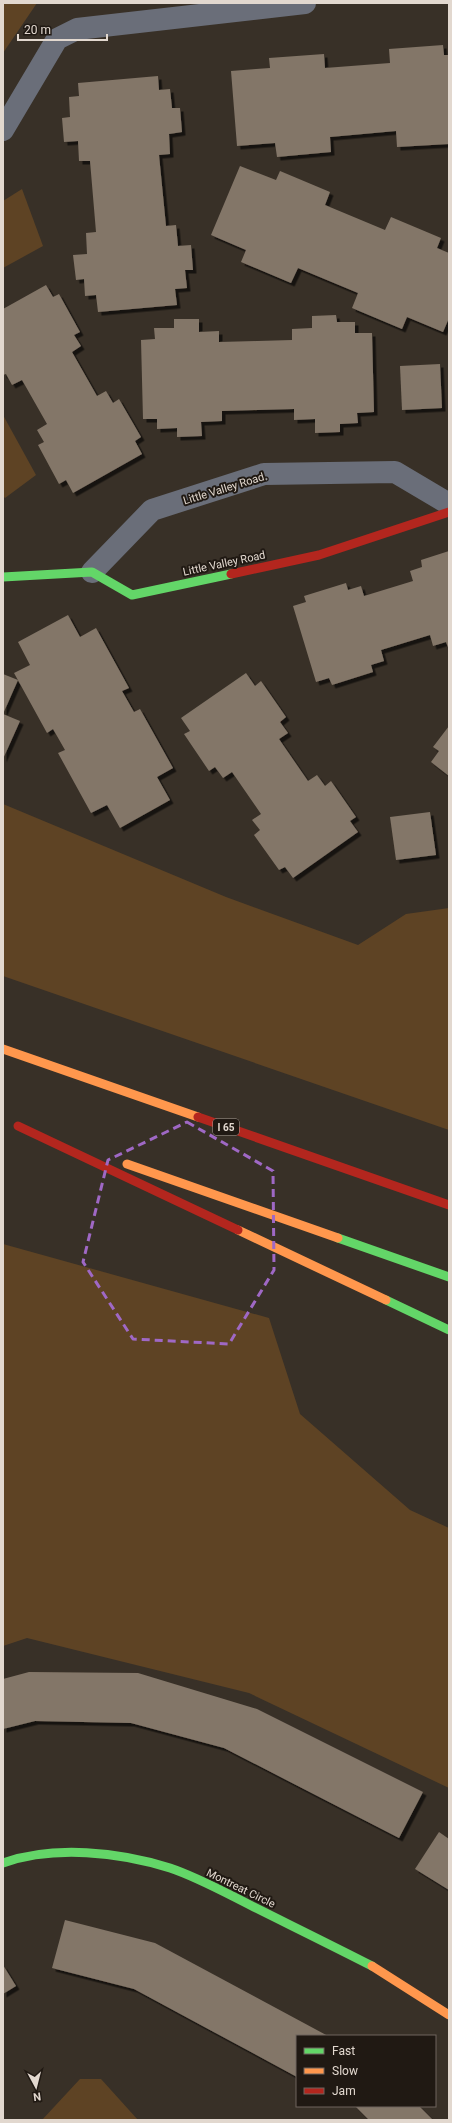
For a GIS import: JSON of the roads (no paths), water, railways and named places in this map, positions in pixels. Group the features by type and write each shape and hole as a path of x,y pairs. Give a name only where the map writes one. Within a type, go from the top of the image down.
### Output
{"main road":[{"name":"Little Valley Road","path":"92,572 132,595 319,554 449,512"},
{"path":"3,577 92,572"},
{"name":"I 65","path":"3,1049 449,1205"},
{"path":"449,1277 14,1125 449,1330"},
{"name":"Montreat Circle","path":"3,1863 20,1858 74,1851 115,1856 170,1868 222,1891 384,1972 449,2015"}],"street":[{"path":"3,130 57,38 76,29 304,3"},
{"name":"Little Valley Road.","path":"92,572 152,510 264,474 394,472 449,504"}]}
